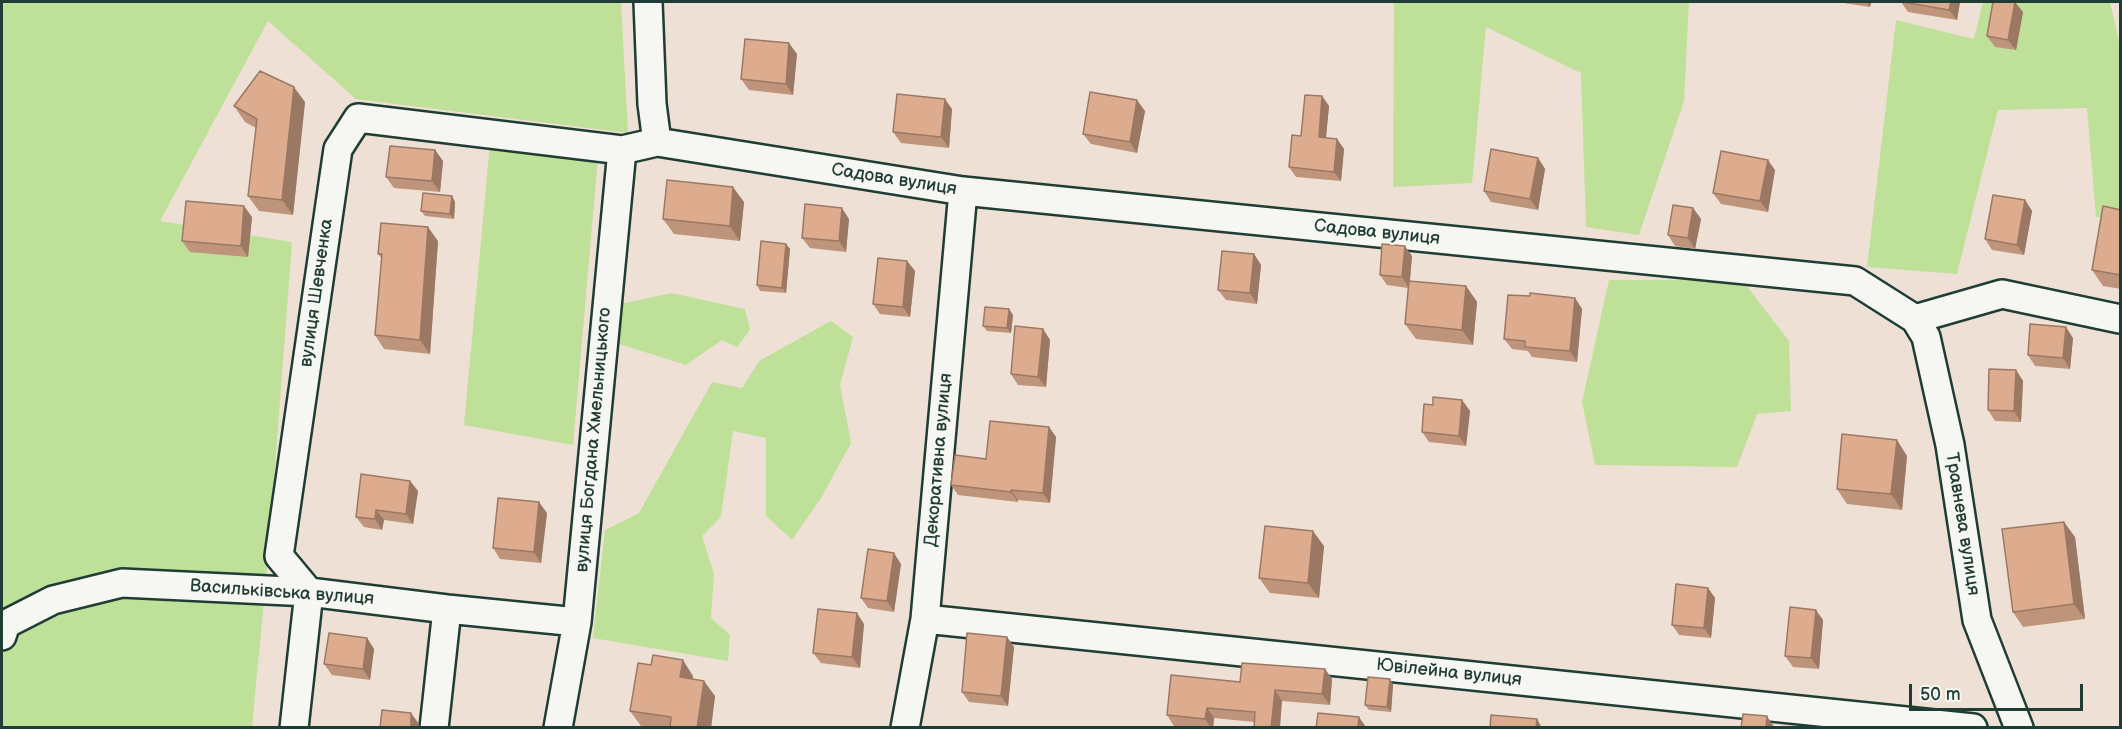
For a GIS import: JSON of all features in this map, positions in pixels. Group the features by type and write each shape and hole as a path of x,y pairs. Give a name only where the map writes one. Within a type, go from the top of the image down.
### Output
{"street":[{"path":"648,2 652,104 657,142"},
{"name":"вулиця Шевченка","path":"309,592 279,556 338,149 358,117 622,150"},
{"name":"Садова вулиця","path":"622,150 657,142 963,191 1855,281 1915,319"},
{"name":"вулиця Богдана Хмельницького","path":"558,728 577,622 622,150"},
{"name":"Декоративна вулиця","path":"905,728 925,620 963,191"},
{"path":"1915,319 2002,294 2121,319"},
{"name":"Травнева вулиця","path":"1915,319 1926,336 1950,445 1977,620 2019,728"},
{"name":"Васильківська вулиця","path":"2,636 6,624 53,600 122,583 309,592 577,622"},
{"path":"294,728 309,592"},
{"path":"434,728 447,609"},
{"name":"Ювілейна вулиця","path":"925,620 1973,728"}],"green space":[{"path":"2,2 621,2 628,133 356,99 268,21 160,221 292,242 268,559 252,727 2,727"},
{"path":"1394,2 1689,2 1684,101 1639,235 1586,227 1581,73 1486,27 1472,183 1393,187"},
{"path":"1983,2 2110,2 2120,46 2120,216 2096,217 2087,108 1998,110 1957,274 1867,267 1896,20 1974,39"},
{"path":"490,143 598,156 573,445 464,425"},
{"path":"1609,280 1742,280 1789,341 1791,411 1757,414 1737,467 1595,465 1582,402"},
{"path":"671,293 745,309 750,330 737,347 722,340 686,365 613,342 621,304"},
{"path":"831,321 853,337 840,385 851,443 821,498 792,540 766,516 766,438 733,431 721,517 702,536 714,574 711,618 730,635 728,661 593,638 605,530 639,513 712,382 742,388 759,361"}],"building":[{"path":"1903,2 1951,2 1949,10"},
{"path":"1993,2 2015,2 2008,40 1987,36"},
{"path":"745,39 789,43 786,84 741,79"},
{"path":"260,71 294,87 282,200 248,196 257,119 234,106"},
{"path":"1090,92 1137,100 1130,142 1083,134"},
{"path":"897,94 945,99 941,137 893,132"},
{"path":"1305,95 1322,96 1319,137 1337,139 1334,172 1289,167 1292,135 1301,136"},
{"path":"390,146 435,150 432,181 386,177"},
{"path":"1491,149 1538,158 1530,199 1484,191"},
{"path":"1721,151 1768,160 1760,201 1713,193"},
{"path":"667,180 733,187 730,226 663,219"},
{"path":"423,193 452,196 450,214 421,211"},
{"path":"1993,195 2025,200 2017,245 1985,239"},
{"path":"186,201 244,206 241,246 182,241"},
{"path":"805,204 842,208 839,241 802,238"},
{"path":"1673,205 1693,208 1688,238 1668,235"},
{"path":"2103,206 2121,210 2121,275 2092,270"},
{"path":"381,223 428,227 420,340 375,335 382,254 378,254"},
{"path":"761,241 786,244 782,288 757,285"},
{"path":"1382,244 1405,246 1402,277 1380,275"},
{"path":"1222,251 1254,254 1250,293 1218,290"},
{"path":"878,258 907,261 903,307 873,304"},
{"path":"1409,281 1466,286 1462,330 1405,324"},
{"path":"1530,293 1575,298 1570,351 1525,347 1525,341 1504,339 1508,295 1530,296"},
{"path":"985,307 1009,309 1007,328 983,326"},
{"path":"2030,324 2066,327 2063,358 2028,355"},
{"path":"1015,326 1043,329 1038,377 1011,374"},
{"path":"1989,369 2016,370 2014,411 1988,410"},
{"path":"1433,397 1462,400 1459,436 1422,432 1424,404 1433,405"},
{"path":"990,421 1049,427 1043,493 951,485 955,455 986,459"},
{"path":"1842,434 1897,440 1891,494 1837,489"},
{"path":"361,474 410,481 406,514 376,510 375,519 356,517"},
{"path":"498,498 539,502 534,552 493,548"},
{"path":"2064,522 2074,604 2013,612 2002,529"},
{"path":"1265,526 1313,531 1308,583 1259,578"},
{"path":"868,549 894,553 887,601 861,598"},
{"path":"1676,584 1708,588 1704,628 1672,625"},
{"path":"1790,607 1816,610 1811,658 1785,656"},
{"path":"818,609 857,613 852,657 813,653"},
{"path":"329,633 367,638 363,669 324,664"},
{"path":"967,633 1007,637 1001,696 962,692"},
{"path":"653,655 683,660 680,677 704,681 697,728 670,728 671,717 630,711 638,663 651,665"},
{"path":"1242,663 1325,669 1322,694 1275,690 1271,728 1254,728 1255,712 1207,708 1205,719 1167,715 1171,675 1240,682"},
{"path":"1368,677 1390,679 1387,707 1365,705"},
{"path":"382,710 411,713 411,728 380,728"},
{"path":"1318,713 1359,717 1358,728 1316,728"},
{"path":"1743,714 1767,716 1766,728 1741,728"},
{"path":"1491,715 1537,719 1536,728 1490,728"}]}
